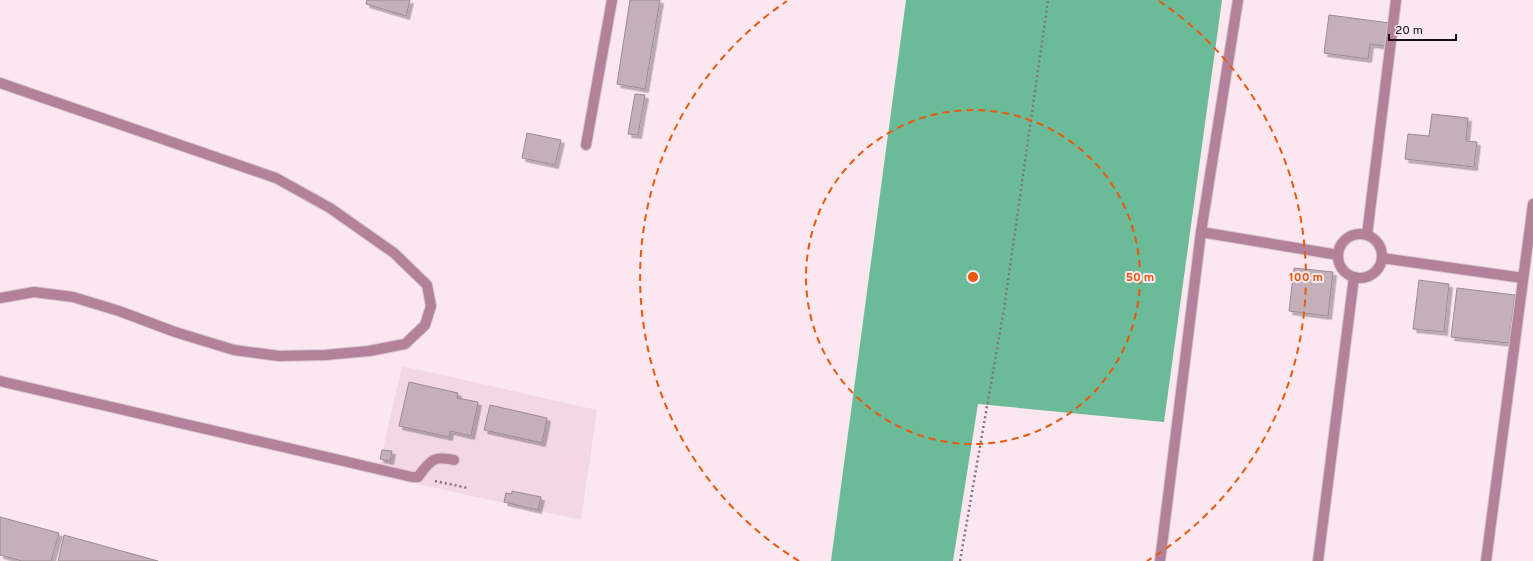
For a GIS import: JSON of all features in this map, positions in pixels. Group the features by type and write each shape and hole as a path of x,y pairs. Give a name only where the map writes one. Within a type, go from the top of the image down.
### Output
{"street":[{"path":"586,145 612,0"},
{"path":"1160,561 1201,232 1238,0"},
{"path":"1367,235 1396,0"},
{"path":"0,83 276,178 330,208 394,253 427,285 431,306 425,326 405,344 369,351 325,355 279,356 234,350 175,332 119,311 73,297 34,292 0,298"},
{"path":"1486,561 1533,204"},
{"path":"1201,232 1338,254"},
{"path":"1354,235 1367,235 1373,238 1381,250 1381,264 1373,274 1360,278 1354,277 1347,274 1342,269 1338,254 1340,248 1348,238 1354,235"},
{"path":"1382,258 1523,278"},
{"path":"1318,561 1354,277"},
{"path":"0,381 378,470 418,477 428,463 433,460 442,457 454,460"}],"path":[{"path":"960,561 1004,308 1048,0"},
{"path":"418,477 468,488"}],"shaded area":[{"path":"402,366 597,410 581,520 377,475"}],"green space":[{"path":"906,0 1222,0 1164,422 978,404 953,561 831,561"}],"building":[{"path":"367,0 410,0 406,16 366,4"},
{"path":"630,0 660,0 645,89 617,84"},
{"path":"1329,15 1390,23 1386,46 1370,44 1368,59 1324,53"},
{"path":"635,94 645,95 638,135 628,134"},
{"path":"1432,114 1468,118 1466,141 1477,142 1474,167 1405,159 1408,134 1429,136"},
{"path":"527,133 561,140 555,165 522,158"},
{"path":"1294,268 1333,272 1328,316 1289,311"},
{"path":"1419,280 1449,284 1444,332 1413,329"},
{"path":"1457,288 1515,295 1509,343 1451,337"},
{"path":"409,382 458,393 457,398 478,402 471,436 450,431 449,437 399,426"},
{"path":"490,405 547,418 542,443 484,430"},
{"path":"382,450 392,451 390,461 380,459"},
{"path":"512,491 541,497 538,510 504,502 506,493 512,494"},
{"path":"0,517 59,533 51,561 22,561 0,555"},
{"path":"64,535 158,561 58,561"}]}
